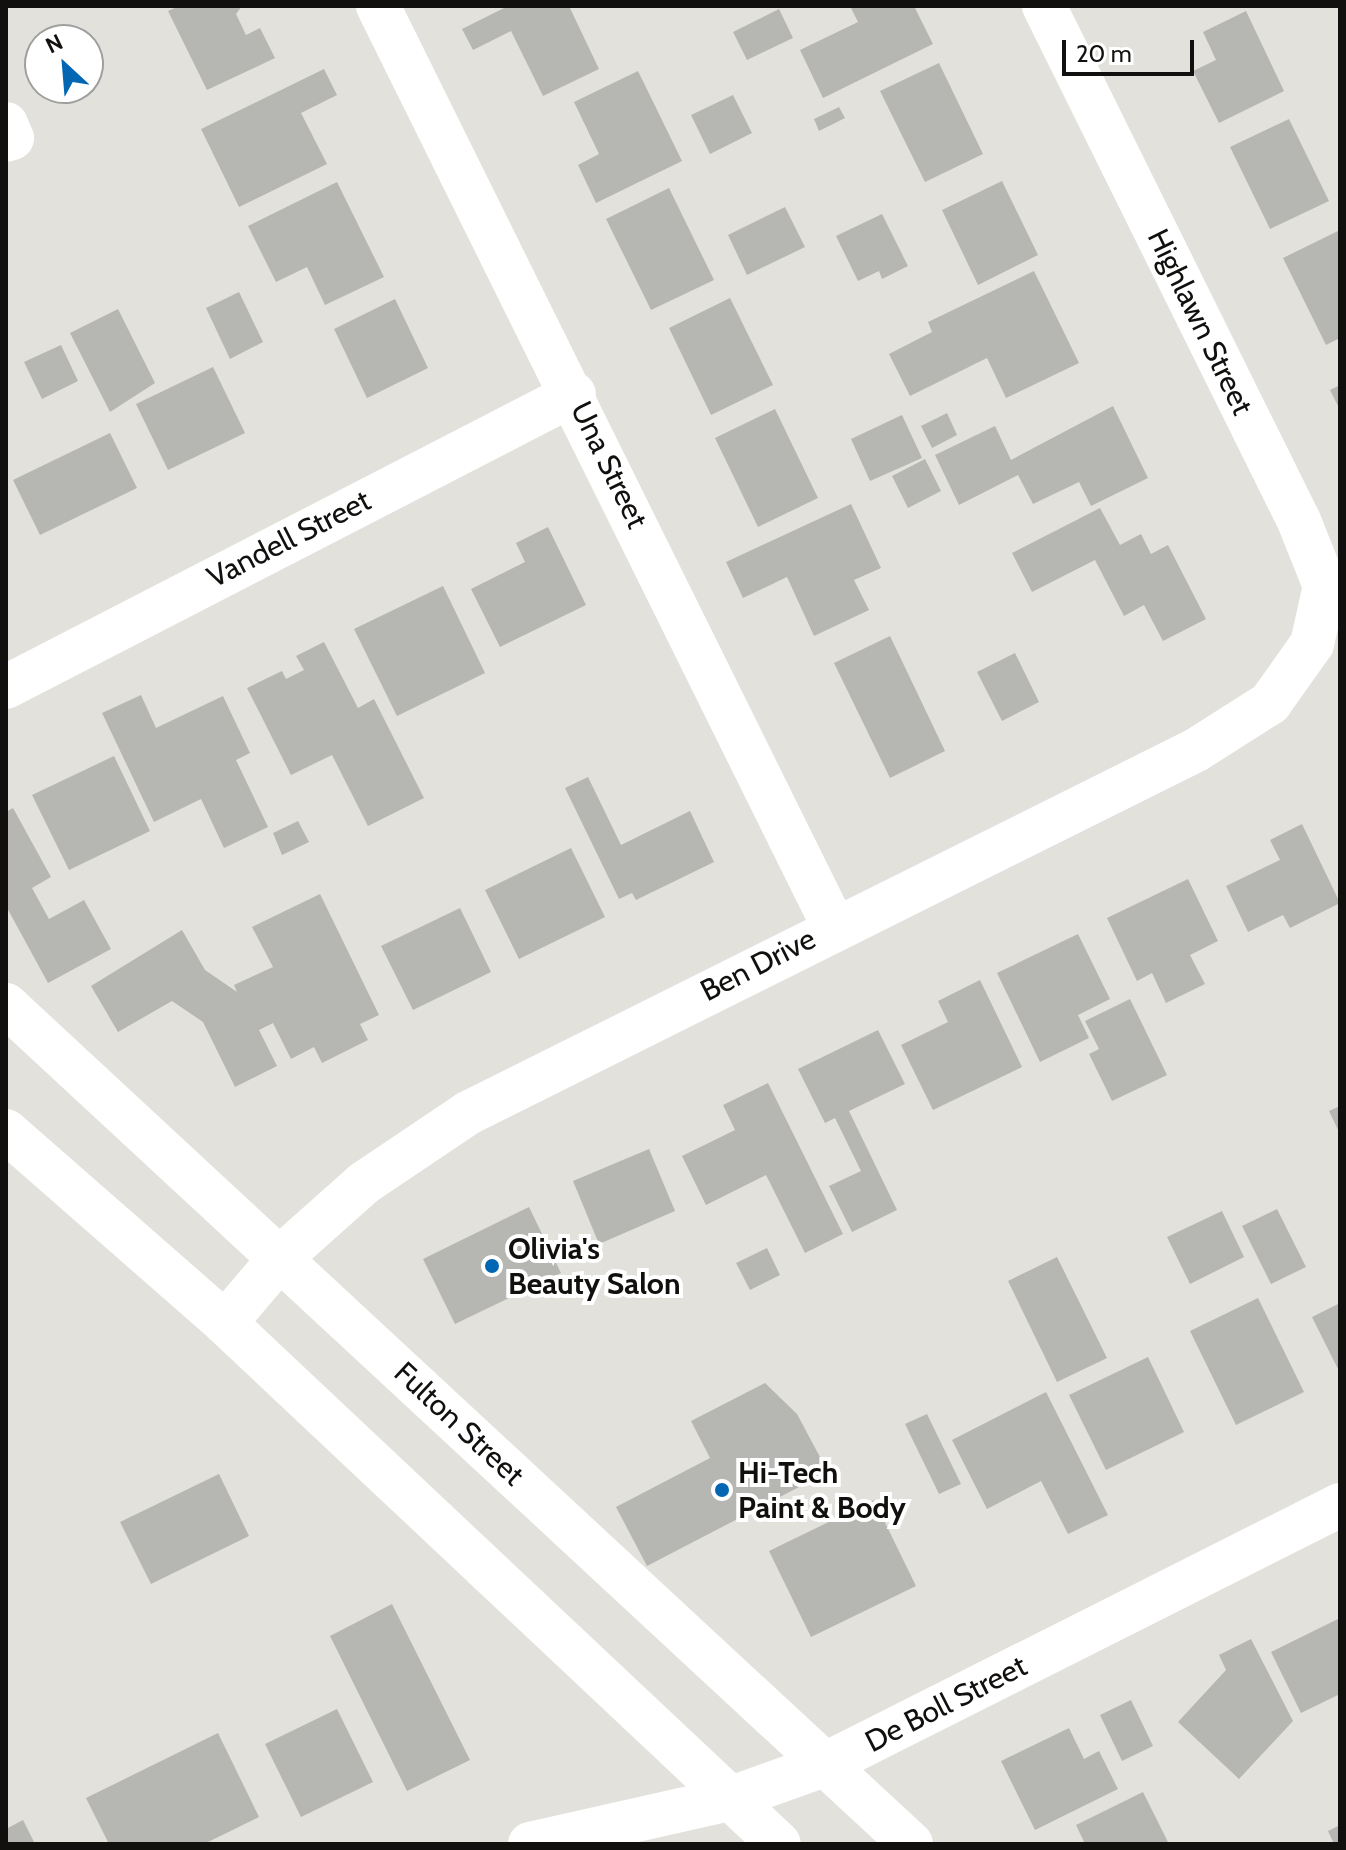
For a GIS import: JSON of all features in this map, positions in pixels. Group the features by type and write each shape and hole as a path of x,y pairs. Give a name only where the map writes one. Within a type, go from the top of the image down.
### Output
{"street":[{"name":"Una Street","path":"378,6 574,394 834,927"},
{"name":"Highlawn Street","path":"1044,6 1299,521 1325,586 1312,644"},
{"path":"6,124 12,138 6,140"},
{"name":"Vandell Street","path":"6,687 574,394"},
{"name":"Ben Drive","path":"225,1323 281,1257 364,1183 468,1113 834,927 1196,750 1270,703 1312,644"},
{"name":"Fulton Street","path":"6,1005 911,1844"},
{"path":"6,1131 225,1323 779,1844"},
{"name":"De Boll Street","path":"530,1844 729,1799 824,1765 1340,1505"}],"building":[{"path":"179,6 242,6 236,14 246,35 260,28 275,58 207,90 168,11"},
{"path":"508,6 569,6 599,69 543,96 511,31 473,50 462,29"},
{"path":"850,6 914,6 933,44 823,98 800,50 858,22"},
{"path":"779,9 793,38 747,60 733,32"},
{"path":"1246,11 1284,91 1219,123 1193,71 1216,60 1203,32"},
{"path":"939,63 983,154 925,182 880,91"},
{"path":"324,69 337,95 301,113 327,164 239,207 201,129"},
{"path":"638,71 682,161 596,203 578,165 599,154 574,102"},
{"path":"733,95 752,133 710,154 691,115"},
{"path":"839,107 845,118 819,131 814,119"},
{"path":"1289,119 1329,201 1270,229 1230,147"},
{"path":"1002,181 1038,255 978,285 942,210"},
{"path":"337,182 384,277 325,305 307,267 276,282 248,226"},
{"path":"669,188 714,280 651,310 606,219"},
{"path":"785,207 805,247 747,275 728,235"},
{"path":"882,214 908,266 882,279 879,271 858,281 836,236"},
{"path":"1340,230 1340,338 1326,345 1283,258"},
{"path":"1034,271 1079,363 1006,398 987,358 910,396 889,354 932,332 928,322"},
{"path":"239,292 263,342 230,359 206,308"},
{"path":"730,298 773,385 711,415 669,328"},
{"path":"395,299 428,368 367,398 334,329"},
{"path":"118,309 155,383 110,412 70,333"},
{"path":"61,345 78,381 42,399 24,362"},
{"path":"213,367 245,433 168,470 136,404"},
{"path":"1340,385 1340,410 1330,390"},
{"path":"1113,406 1148,478 1091,506 1079,482 1033,504 1018,475 959,505 935,455 995,426 1011,460"},
{"path":"775,409 818,498 758,527 715,438"},
{"path":"947,413 957,435 932,448 921,426"},
{"path":"902,415 922,458 870,481 851,439"},
{"path":"110,433 137,488 40,535 13,480"},
{"path":"925,459 941,491 908,508 892,476"},
{"path":"851,504 881,568 854,580 869,610 814,636 787,577 743,598 726,562"},
{"path":"1100,508 1120,545 1141,534 1151,554 1168,545 1206,619 1163,641 1144,605 1124,616 1095,560 1032,592 1012,553"},
{"path":"548,527 586,605 500,647 471,589 525,562 516,543"},
{"path":"443,586 485,673 397,716 354,629"},
{"path":"890,636 945,751 890,778 834,663"},
{"path":"324,642 358,708 374,699 424,798 368,826 332,755 291,775 247,688 282,671 286,679 304,670 296,656"},
{"path":"1015,653 1039,702 1002,721 977,672"},
{"path":"141,695 156,728 223,696 250,753 236,760 268,827 224,848 201,799 154,822 102,713"},
{"path":"114,756 150,831 69,870 32,795"},
{"path":"588,777 621,845 690,811 714,862 636,900 632,893 619,899 565,788"},
{"path":"13,808 51,877 32,888 49,919 84,900 111,949 48,983 6,906 6,812"},
{"path":"298,821 309,842 282,855 273,833"},
{"path":"1302,824 1340,903 1290,928 1283,915 1248,932 1226,886 1280,860 1270,840"},
{"path":"571,848 605,917 519,959 485,890"},
{"path":"1188,879 1218,941 1190,955 1205,984 1166,1003 1152,973 1137,981 1107,918"},
{"path":"320,894 379,1015 360,1024 368,1040 322,1063 314,1047 291,1059 273,1023 259,1030 277,1066 235,1087 203,1022 172,1001 118,1032 91,986 182,930 205,970 237,992 234,985 273,967 252,927"},
{"path":"460,908 491,972 413,1010 381,946"},
{"path":"1078,934 1110,999 1078,1015 1089,1038 1040,1062 997,973"},
{"path":"980,980 1022,1067 933,1110 901,1045 948,1022 938,1001"},
{"path":"1130,999 1167,1075 1112,1101 1089,1054 1099,1049 1085,1021"},
{"path":"878,1030 905,1084 849,1111 897,1210 852,1232 829,1186 861,1171 835,1118 825,1123 798,1069"},
{"path":"768,1083 843,1234 805,1253 766,1175 706,1205 682,1156 735,1130 723,1105"},
{"path":"1340,1106 1340,1134 1329,1111"},
{"path":"649,1149 675,1211 599,1244 573,1181"},
{"name":"Olivia's Beauty Salon","path":"529,1207 561,1273 455,1324 423,1259"},
{"path":"1277,1209 1306,1267 1271,1284 1242,1226"},
{"path":"1222,1211 1244,1257 1190,1284 1167,1237"},
{"path":"767,1248 780,1275 750,1290 736,1263"},
{"path":"1057,1257 1107,1358 1057,1382 1008,1281"},
{"path":"1258,1298 1304,1392 1236,1425 1190,1331"},
{"path":"1340,1303 1340,1367 1338,1369 1312,1317"},
{"path":"1148,1357 1184,1432 1106,1470 1069,1395"},
{"name":"Hi-Tech Paint & Body","path":"765,1383 797,1414 828,1472 647,1566 616,1507 710,1458 691,1421"},
{"path":"1046,1392 1108,1515 1068,1534 1041,1481 987,1509 952,1440"},
{"path":"927,1414 961,1484 939,1494 905,1424"},
{"path":"219,1474 249,1536 151,1584 120,1522"},
{"path":"874,1500 916,1586 811,1637 769,1551"},
{"path":"392,1604 470,1760 407,1791 330,1636"},
{"path":"1340,1618 1340,1694 1301,1713 1271,1652"},
{"path":"1251,1639 1293,1721 1239,1779 1178,1722 1226,1670 1219,1655"},
{"path":"1131,1700 1153,1746 1122,1761 1100,1715"},
{"path":"337,1709 373,1782 301,1817 265,1744"},
{"path":"1069,1728 1084,1759 1099,1751 1118,1789 1035,1830 1001,1761"},
{"path":"218,1733 259,1817 204,1844 109,1844 86,1798"},
{"path":"1143,1792 1169,1844 1085,1844 1076,1825"},
{"path":"23,1820 35,1844 6,1844 6,1829"},
{"path":"1340,1825 1340,1844 1334,1844 1328,1831"}],"place":[{"name":"Olivia's Beauty Salon","path":"492,1266"},
{"name":"Hi-Tech Paint & Body","path":"722,1490"}]}
